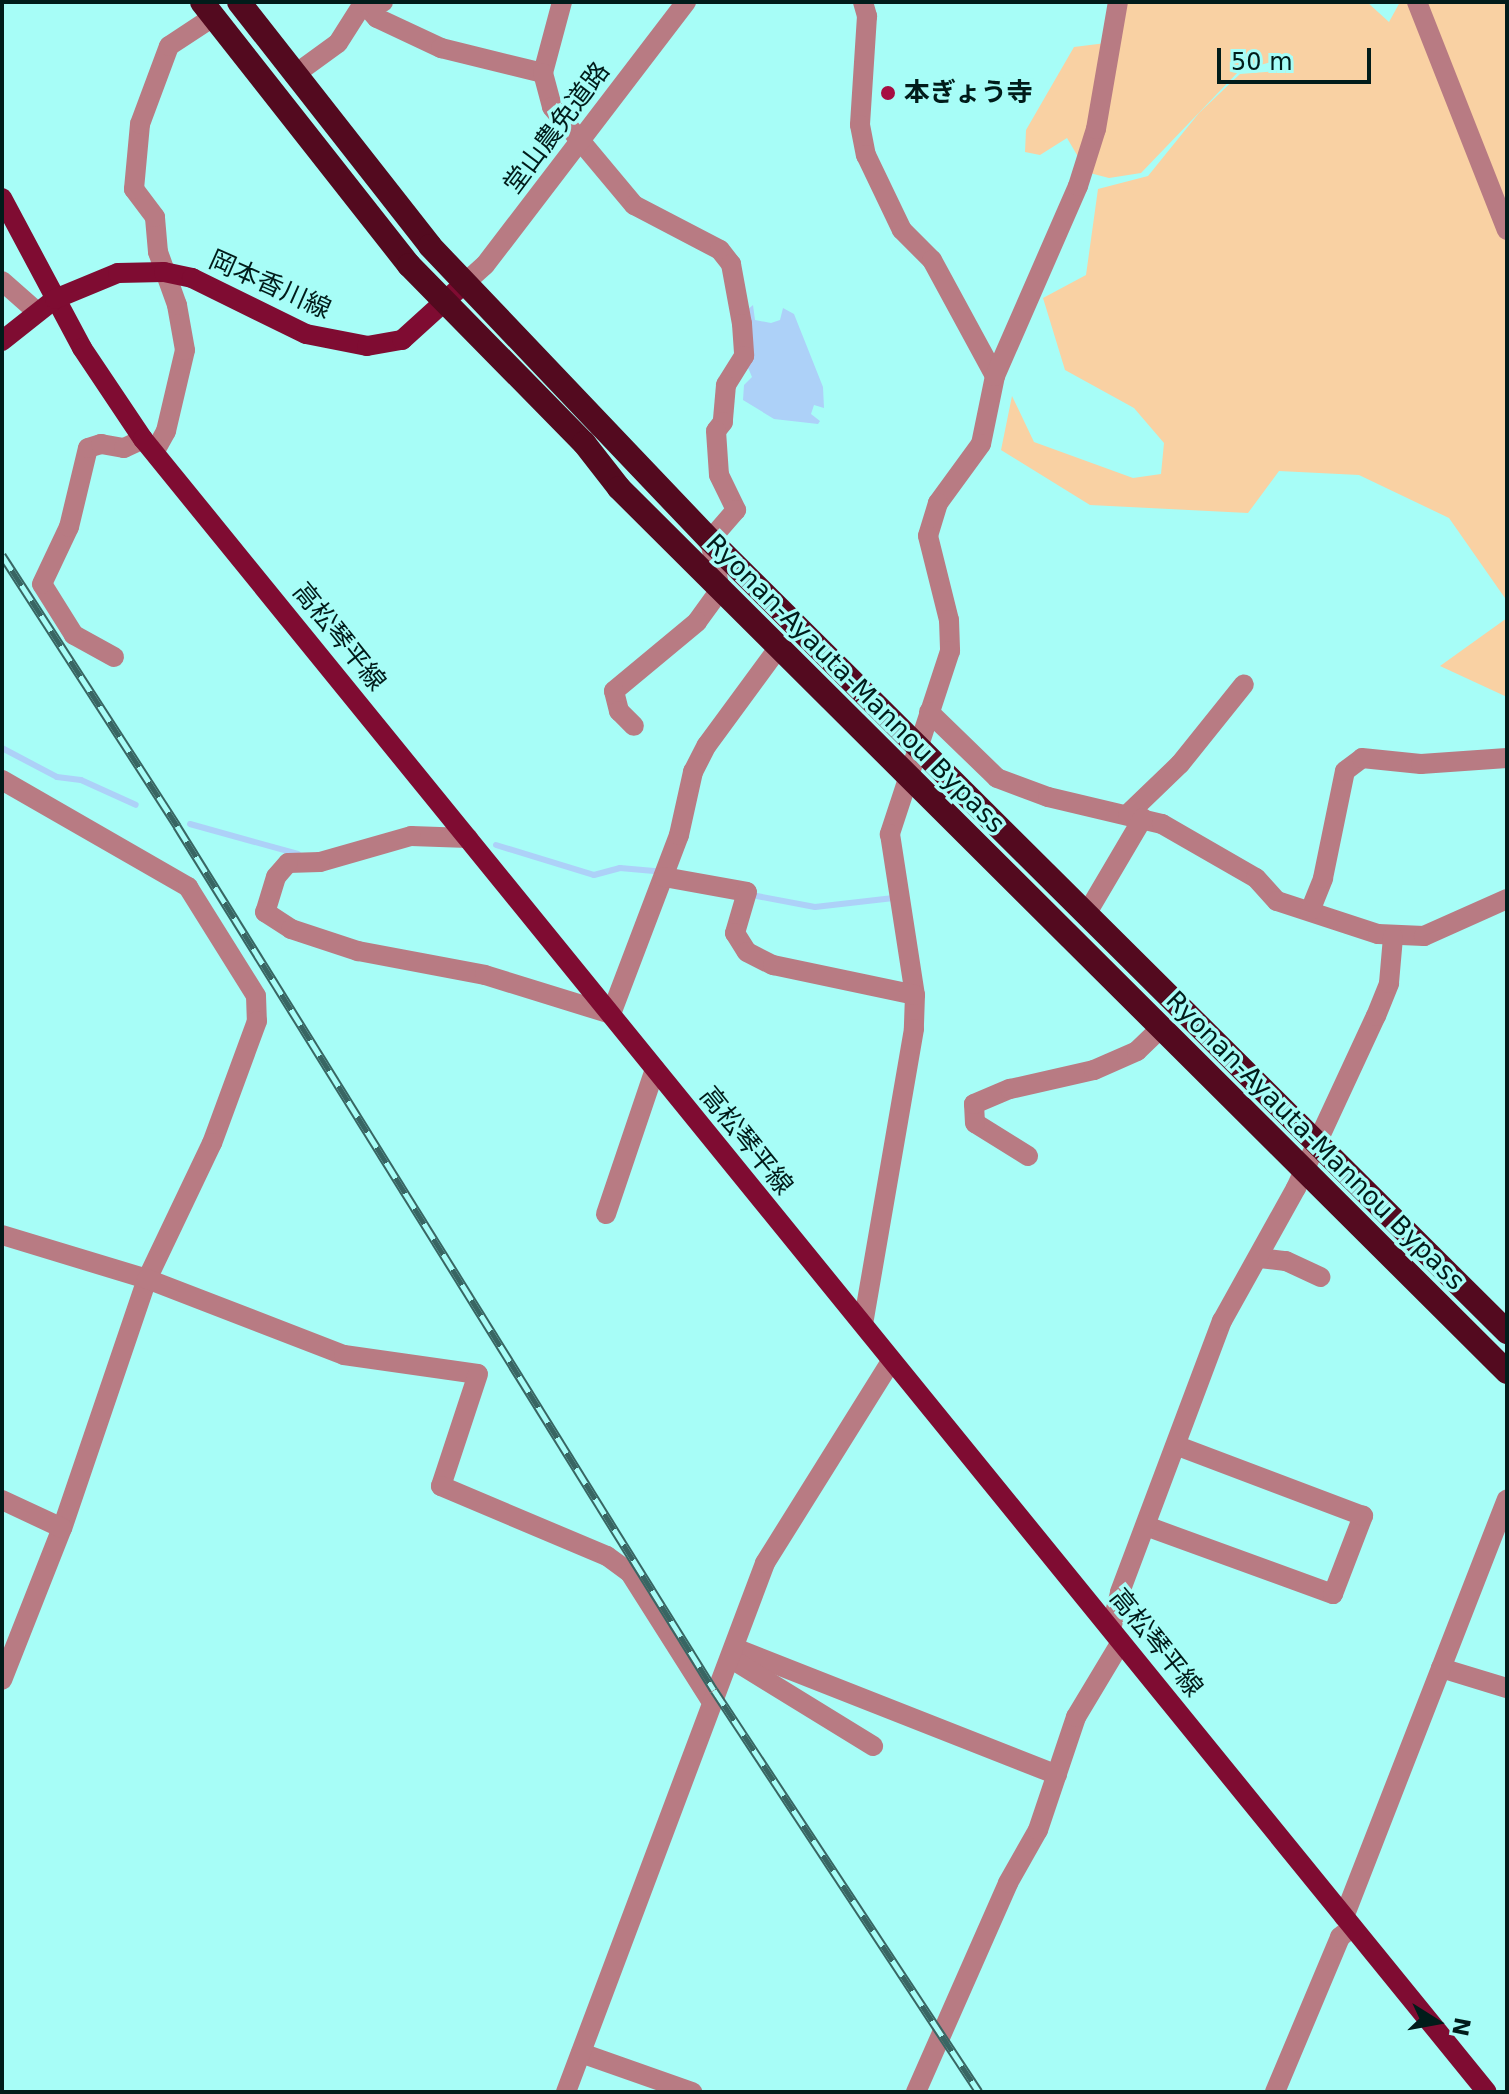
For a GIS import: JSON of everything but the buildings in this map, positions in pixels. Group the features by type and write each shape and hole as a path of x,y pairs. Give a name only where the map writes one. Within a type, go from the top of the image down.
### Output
{"highway":[{"name":"Ryonan-Ayauta-Mannou Bypass","path":"239,2 356,158 466,282 710,540 1507,1332"},
{"name":"Ryonan-Ayauta-Mannou Bypass","path":"207,10 409,265 720,590 1507,1372"}],"main road":[{"name":"高松琴平線","path":"2,198 55,299 149,445 1487,2092"},
{"name":"岡本香川線","path":"2,341 55,299 118,273 164,272 213,284 306,334 367,346 402,340 466,282"}],"street":[{"path":"294,75 338,43 364,2"},
{"path":"364,2 383,2"},
{"path":"364,2 377,18 441,48 543,73"},
{"path":"562,2 543,73 552,107 578,144 634,205 703,238 731,264 744,356 726,385 723,422 716,431 719,475 736,510 710,540 720,590 697,622 614,691 619,711 634,726"},
{"name":"堂山農免道路","path":"466,282 485,265 686,2"},
{"path":"863,2 867,16 860,125 866,155 887,205 902,230 932,260 995,376"},
{"path":"863,1324 914,1029 915,995 890,834 907,773 950,651 949,620 928,536 938,503 981,444 995,376 1078,186 1096,129 1118,2"},
{"path":"1417,2 1507,230"},
{"path":"114,657 74,635 42,584 69,527 88,448 101,444 124,448 149,445 166,431 185,350 164,272 155,217 134,189 140,124 169,46 207,10"},
{"path":"2,281 36,311"},
{"path":"468,838 411,836 350,855 288,863 276,877 265,912 291,929 358,951 485,975 611,1014 679,835 686,793 707,745 779,647"},
{"path":"1087,913 1136,816 1244,684"},
{"path":"929,712 997,778 1048,797 1136,816 1256,878 1277,901 1393,937 1424,936 1507,899"},
{"path":"1310,911 1323,878 1345,771 1362,758 1421,764 1507,758"},
{"path":"2,780 188,887 256,996 257,1021 212,1143 147,1279 62,1528 2,1680"},
{"path":"664,877 747,892 735,933 747,952 773,965 915,995"},
{"path":"916,2092 1008,1883 1030,1847 1076,1717 1116,1636 1146,1526 1222,1321 1260,1258 1389,983 1393,937"},
{"path":"1028,1156 975,1123 974,1104 1010,1089 1094,1070 1137,1051 1162,1027"},
{"path":"606,1214 655,1069"},
{"path":"2,1235 147,1279 344,1355 478,1374 441,1486 607,1556 630,1573 710,1699"},
{"path":"1260,1258 1286,1261 1321,1277"},
{"path":"566,2092 710,1699 732,1653 765,1563 892,1360"},
{"path":"1146,1526 1333,1594 1363,1516 1178,1446"},
{"path":"2,1500 62,1528"},
{"path":"1275,2092 1348,1922 1441,1668 1507,1500"},
{"path":"732,1653 873,1746"},
{"path":"732,1653 1057,1775"},
{"path":"1441,1668 1507,1688"},
{"path":"581,2053 692,2092"}],"shaded area":[{"path":"1123,2 1367,2 1389,22 1400,2 1507,2 1507,601 1449,518 1359,475 1279,471 1248,513 1090,505 1001,450 1012,396 1034,442 1133,478 1161,474 1164,443 1134,408 1065,370 1043,298 1086,275 1098,189 1148,176 1199,113 1240,74 1293,70 1293,56 1239,71 1141,173 1109,178 1086,172"},
{"path":"1106,43 1080,160 1067,138 1040,155 1025,152 1026,130 1074,47"},
{"path":"1507,618 1507,697 1440,666"}],"water":[{"path":"753,305 755,320 771,323 780,320 783,308 794,314 823,387 824,408 814,405 811,414 820,421 818,424 774,419 743,400 744,385 752,377 746,363 746,311"}],"waterway":[{"path":"2,748 57,777 81,780 136,805"},
{"path":"190,824 298,854"},
{"path":"496,845 594,875 620,868 657,871"},
{"path":"757,896 815,907 893,898"}],"railway":[{"path":"2,555 177,826 714,1690 979,2092"}],"place":[{"name":"本ぎょう寺","path":"888,93"}]}
